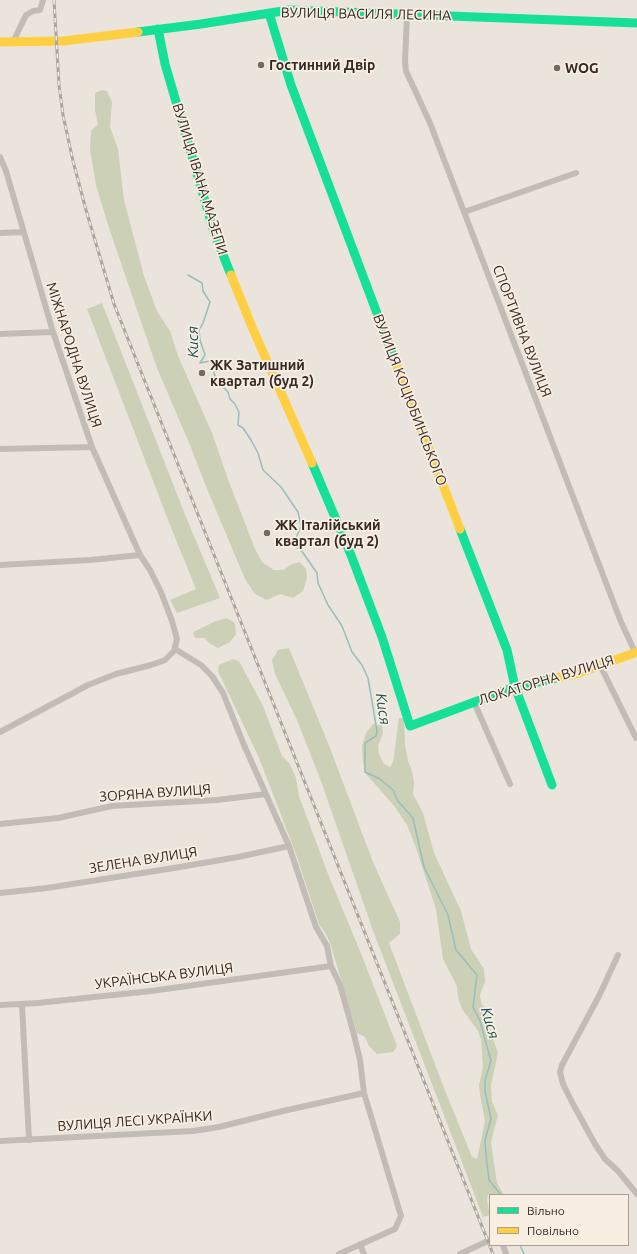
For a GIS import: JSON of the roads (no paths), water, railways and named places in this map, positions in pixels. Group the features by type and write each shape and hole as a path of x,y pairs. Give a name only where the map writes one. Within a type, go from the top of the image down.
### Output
{"street":[{"path":"13,42 26,15 33,11 40,10 43,0"},
{"name":"ВУЛИЦЯ ВАСИЛЯ ЛЕСИНА","path":"0,42 63,41 158,30 289,10 637,23"},
{"name":"ВУЛИЦЯ КОЦЮБИНСЬКОГО","path":"269,13 291,85 423,436 507,650 515,687 552,785"},
{"name":"СПОРТИВНА ВУЛИЦЯ","path":"407,14 406,68 430,123 618,615 636,652"},
{"name":"ВУЛИЦЯ ІВАНА МАЗЕПИ","path":"158,30 165,64 214,232 252,327 288,406 350,555 382,637 410,726"},
{"name":"МІЖНАРОДНА ВУЛИЦЯ","path":"0,156 53,332 92,447 140,555 150,570 167,608 176,638 175,649"},
{"path":"464,212 576,173"},
{"path":"0,232 23,232"},
{"path":"0,334 53,332"},
{"path":"0,448 92,447"},
{"path":"0,565 90,560 140,555"},
{"path":"0,732 88,685 116,674 158,663 169,657 175,649 202,665 218,684 226,699 289,846 315,924 328,948 331,966 340,985 353,1031 360,1060 364,1093 401,1216 395,1229 339,1254"},
{"name":"ЛОКАТОРНА ВУЛИЦЯ","path":"410,726 515,687 579,673 636,652"},
{"path":"600,665 636,738"},
{"path":"474,702 510,784"},
{"name":"ЗОРЯНА ВУЛИЦЯ","path":"0,824 58,818 112,806 217,800 266,794"},
{"name":"ЗЕЛЕНА ВУЛИЦЯ","path":"0,893 47,888 174,868 238,857 289,846"},
{"path":"618,956 599,996 562,1065 560,1072 563,1084 572,1104 594,1144 605,1159 618,1171 637,1194"},
{"name":"УКРАЇНСЬКА ВУЛИЦЯ","path":"0,1005 22,1005 151,991 331,966"},
{"path":"22,1005 29,1140"},
{"name":"ВУЛИЦЯ ЛЕСІ УКРАЇНКИ","path":"0,1141 206,1130 364,1093"},
{"path":"460,1254 489,1240"},
{"path":"360,1244 364,1254"}],"waterway":[{"name":"Кися","path":"188,275 202,283 203,291 210,302 199,330 200,340 205,355 200,363 210,361 214,366 214,374 220,384 228,392 230,399 235,404 239,412 238,425 243,428 251,440 258,453 263,470 281,487 298,512 301,526 296,538 296,547 301,550 317,573 318,583 328,605 342,626 352,652 362,665 368,678 377,731 376,736 365,743 365,772 380,779 393,790 398,801 413,818 424,867 448,915 456,950 477,975 473,1007 480,1021 491,1061 485,1080 485,1091 491,1119 485,1140 486,1155 489,1180 500,1194"},
{"name":"Кися","path":"520,1246 524,1254"}],"railway":[{"path":"54,0 59,85 63,115 86,210 114,304 489,1244"},
{"path":"490,1246 493,1254"}],"place":[{"name":"Гостинний Двір","path":"261,65"},
{"name":"WOG","path":"557,68"},
{"name":"ЖК Затишний квартал (буд 2)","path":"202,373"},
{"name":"ЖК Італійський квартал (буд 2)","path":"267,533"}]}
